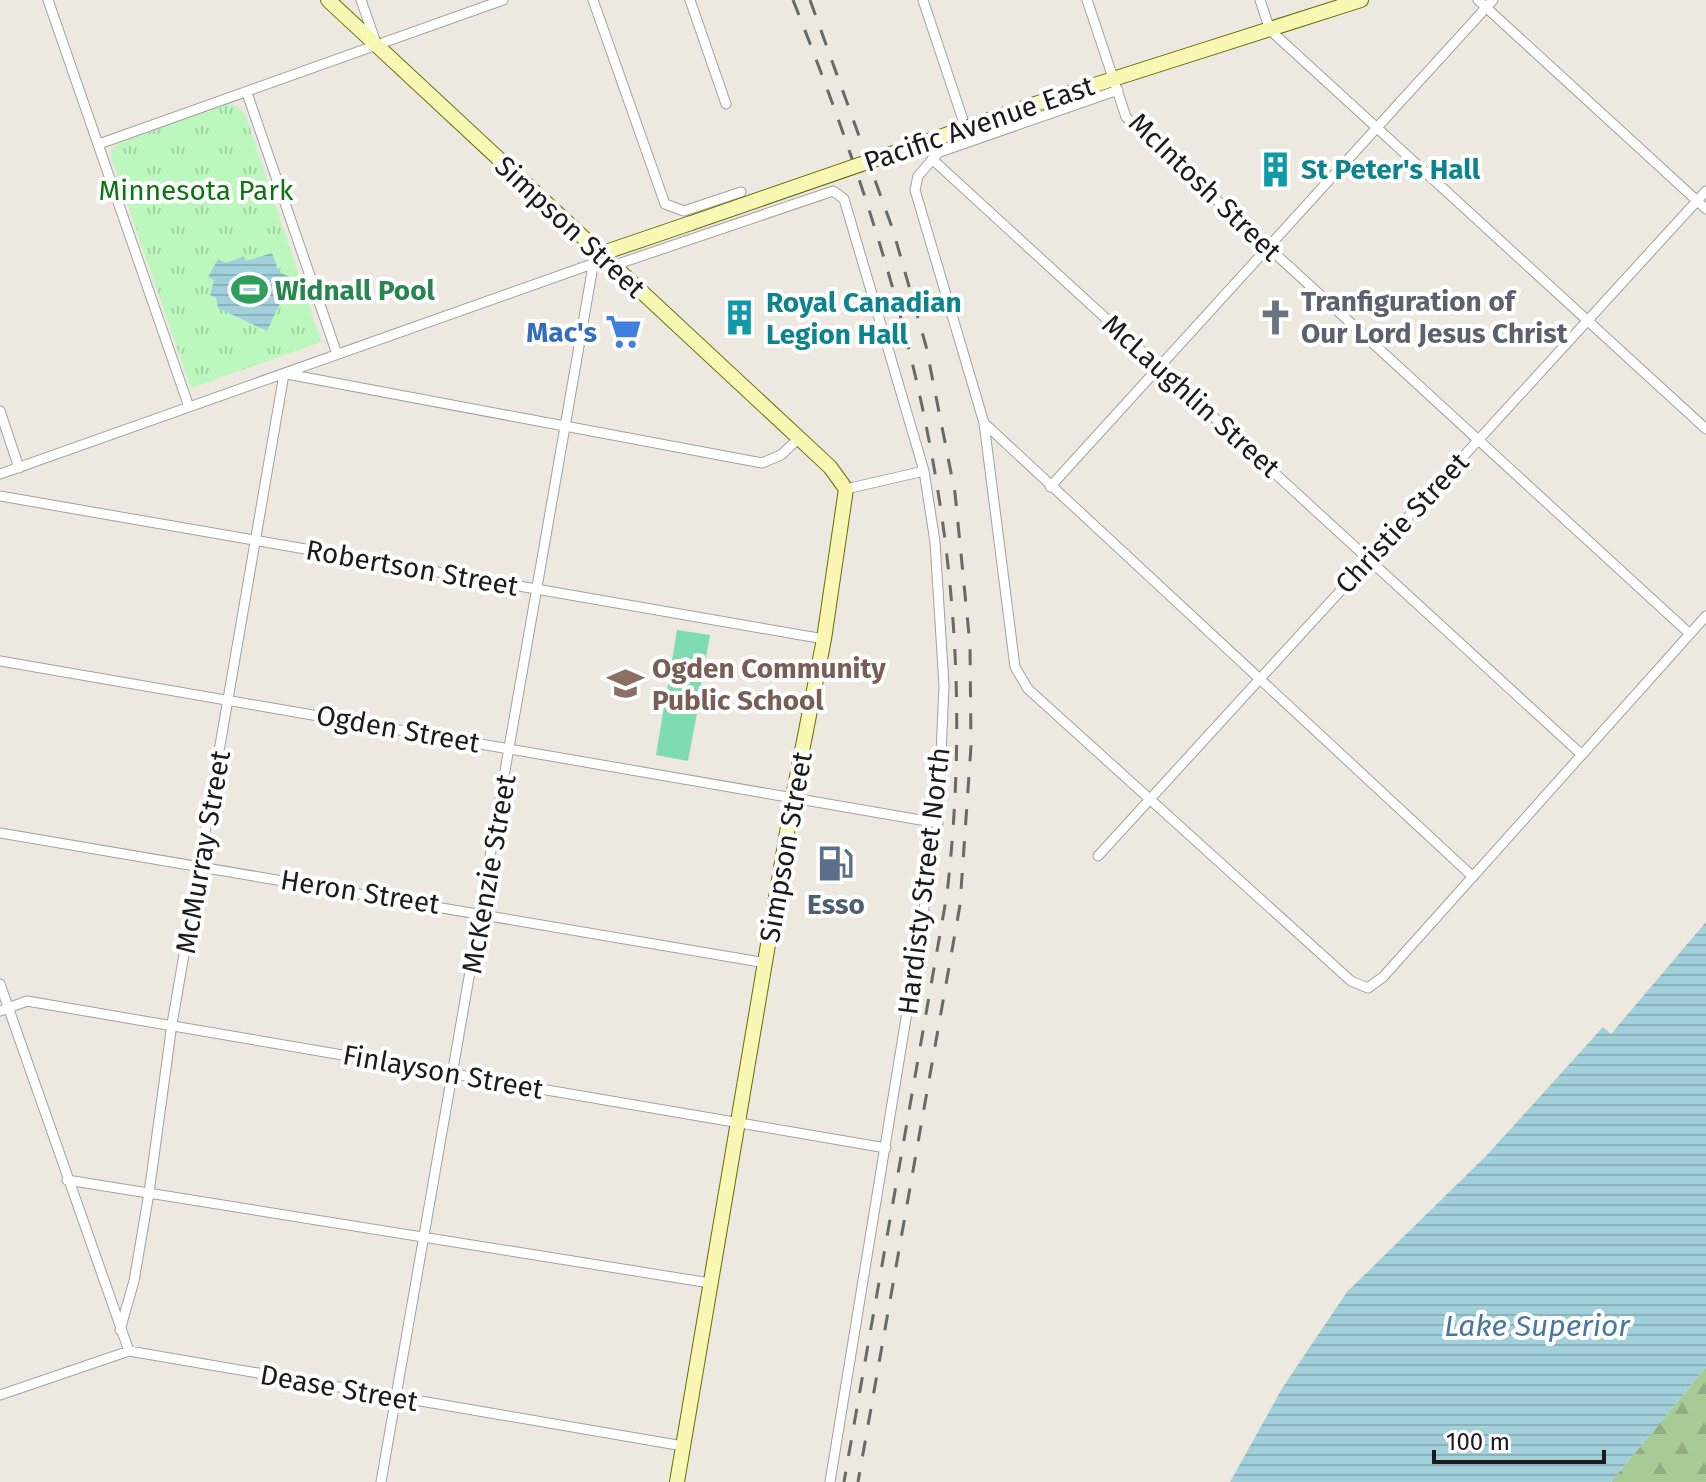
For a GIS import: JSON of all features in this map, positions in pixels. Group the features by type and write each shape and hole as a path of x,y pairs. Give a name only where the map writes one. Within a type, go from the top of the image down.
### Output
{"main road":[{"name":"Simpson Street","path":"328,0 596,260 612,266 830,467 846,489 824,639 793,797 677,1482"},
{"name":"Pacific Avenue East","path":"596,260 691,223 1038,103 1116,84 1361,0"}],"street":[{"path":"48,0 189,407"},
{"path":"361,0 378,47"},
{"path":"99,144 503,0"},
{"path":"593,0 665,204 684,211 741,192"},
{"path":"690,0 726,104"},
{"path":"923,0 964,123 918,176 915,190 984,423 1015,667 1028,689 1340,972 1360,987 1368,988 1383,977 1471,875 1706,616"},
{"name":"McIntosh Street","path":"1087,0 1126,117 1690,634"},
{"path":"1260,0 1270,30 1706,429"},
{"path":"1478,0 1490,4 1706,209"},
{"path":"1050,487 1490,4"},
{"path":"934,156 1116,84"},
{"path":"247,93 337,354"},
{"name":"McLaughlin Street","path":"934,156 1581,754"},
{"name":"Hardisty Street North","path":"612,266 833,191 840,194 849,213 924,471 935,542 943,659 938,823 830,1482"},
{"name":"Christie Street","path":"1098,856 1706,191"},
{"path":"0,474 596,260"},
{"name":"McKenzie Street","path":"381,1482 596,260"},
{"path":"284,374 762,463 781,455 798,439"},
{"name":"McMurray Street","path":"120,1330 134,1281 172,1024 202,867 284,374"},
{"path":"0,411 19,468"},
{"path":"984,423 1471,875"},
{"path":"846,489 924,471"},
{"name":"Robertson Street","path":"0,496 824,639"},
{"name":"Ogden Street","path":"0,661 938,823"},
{"name":"Heron Street","path":"0,833 483,912 766,963"},
{"path":"0,984 4,1009 129,1351"},
{"name":"Finlayson Street","path":"4,1009 27,1001 886,1148"},
{"path":"67,1180 710,1283"},
{"name":"Dease Street","path":"0,1395 129,1351 683,1446"}],"green space":[{"name":"Minnesota Park","path":"231,103 245,114 321,342 191,388 111,157 112,149 119,143"},
{"path":"677,630 710,635 697,708 665,703"},
{"path":"664,707 697,713 688,761 656,755"},
{"path":"1706,1367 1706,1482 1611,1482"}],"water":[{"name":"Widnall Pool","path":"272,253 279,272 292,278 267,331 218,308 216,297 210,295 214,280 208,277 218,259 226,263 244,256 246,261"},
{"name":"Lake Superior","path":"1706,922 1706,1367 1611,1482 1230,1482 1283,1387 1347,1292 1487,1155 1603,1027 1611,1034"}],"railway":[{"path":"793,0 835,111 904,329 928,438 946,547 955,659 956,775 947,894 844,1482"},
{"path":"810,0 893,230 926,346 955,493 970,645 971,746 960,905 858,1482"}],"place":[{"name":"St Peter's Hall","path":"1275,169"},
{"name":"Widnall Pool","path":"249,290"},
{"name":"Tranfiguration of Our Lord Jesus Christ","path":"1275,317"},
{"name":"Royal Canadian Legion Hall","path":"740,318"},
{"name":"Mac's","path":"623,332"},
{"name":"Ogden Community Public School","path":"626,684"},
{"name":"Esso","path":"836,864"}]}
